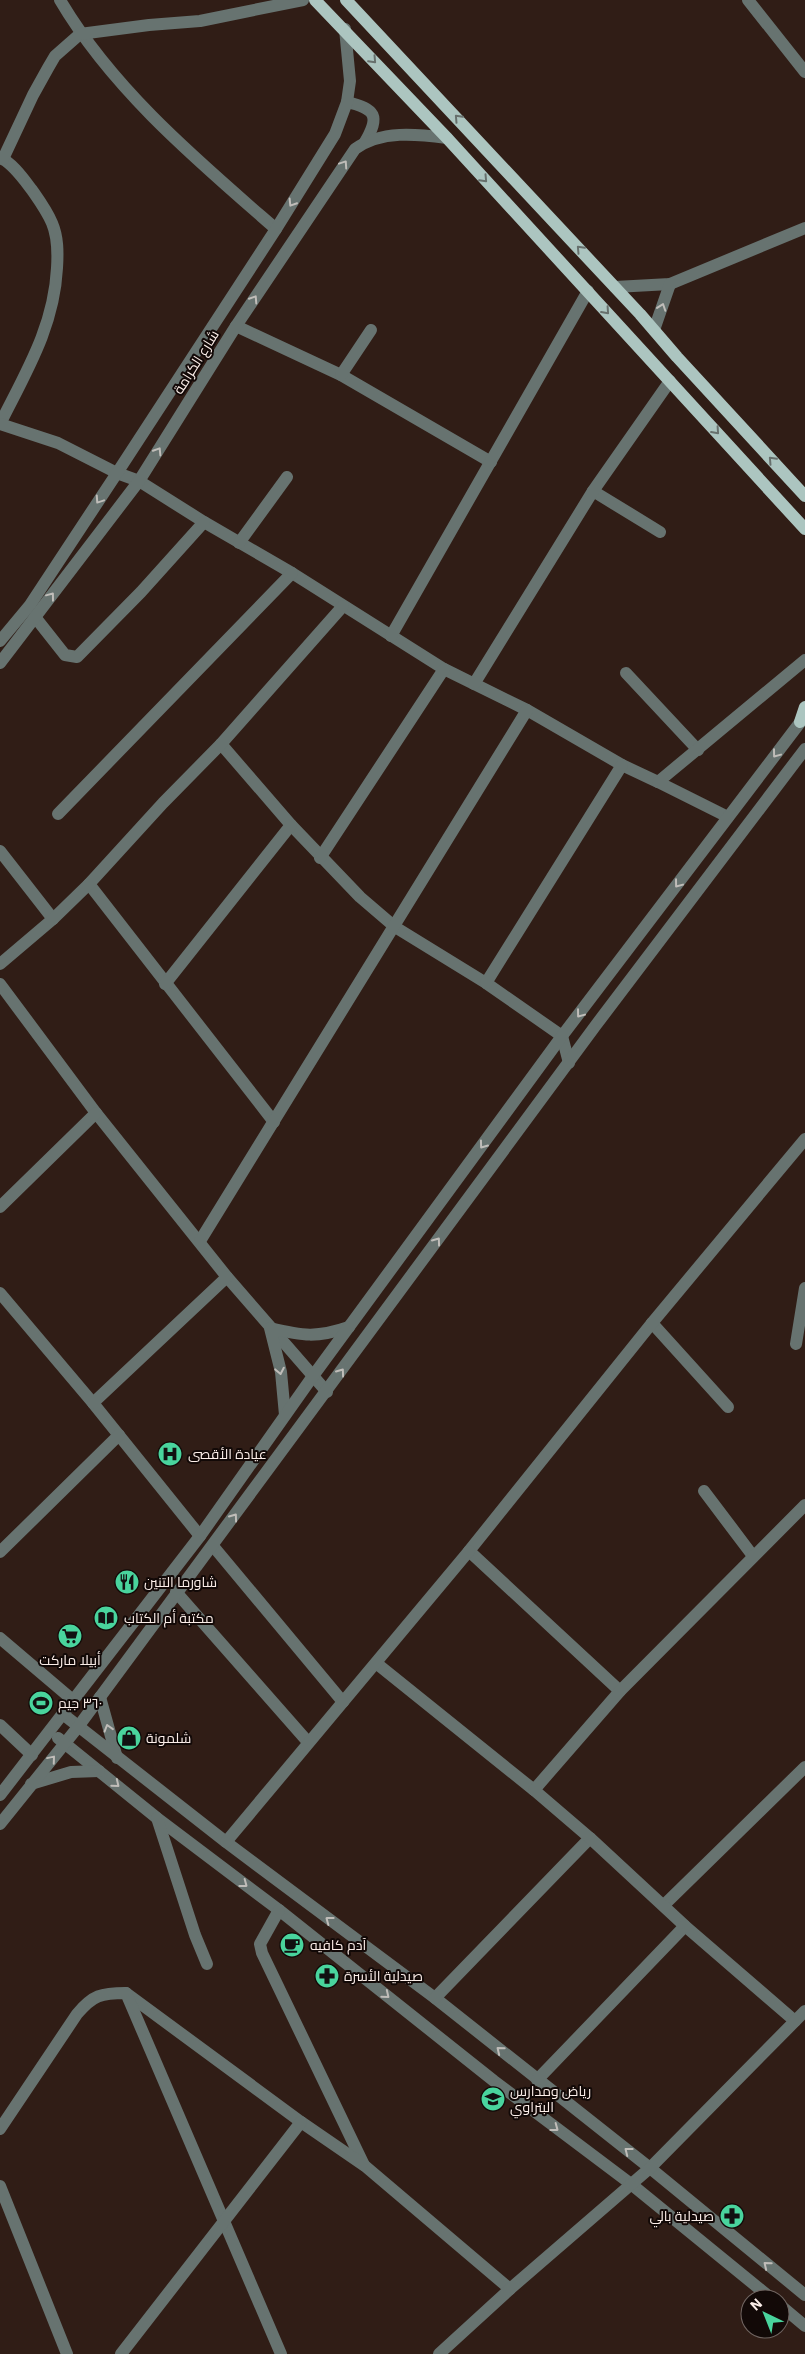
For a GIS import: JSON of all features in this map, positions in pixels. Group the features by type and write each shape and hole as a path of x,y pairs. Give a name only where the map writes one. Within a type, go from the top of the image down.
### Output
{"main road":[{"path":"315,0 447,138 805,529"},
{"path":"346,0 615,287 805,496"},
{"path":"803,719 805,707"}],"street":[{"path":"60,0 80,34 172,138 276,229"},
{"path":"303,0 200,21 149,25 80,34 55,56 32,94 2,159 25,181 41,202 52,223 58,245 55,296 49,320 42,341 0,424 58,443 117,473 139,480 204,522 292,573 444,669 527,710 622,765 728,817"},
{"path":"748,0 805,72"},
{"name":"شارع الكرامة","path":"0,641 30,605 276,229 335,134 347,102 350,81 344,29"},
{"path":"347,102 372,112 374,127 365,142"},
{"path":"365,142 416,134 447,138"},
{"name":"شارع الكرامة","path":"0,663 139,480 236,326 347,158 365,142"},
{"path":"615,287 670,284 805,228"},
{"path":"654,330 670,284"},
{"path":"391,636 588,291"},
{"path":"236,326 341,375 491,462"},
{"path":"341,375 372,330"},
{"path":"474,684 593,491 670,381"},
{"path":"239,543 288,477"},
{"path":"593,491 660,532"},
{"path":"35,617 65,655 77,657 141,592 204,522"},
{"path":"58,814 292,573"},
{"path":"0,964 89,884 163,802 221,744 343,606"},
{"path":"658,782 805,660"},
{"path":"320,858 444,669"},
{"path":"626,673 698,750"},
{"path":"200,1241 527,710"},
{"path":"0,1796 200,1536 313,1376 562,1036 803,719"},
{"path":"221,744 320,858 360,897 395,927 486,983 562,1036 569,1063"},
{"path":"0,1824 78,1727 569,1063 805,749"},
{"path":"486,983 622,765"},
{"path":"166,984 291,825"},
{"path":"0,851 52,919"},
{"path":"89,884 274,1122"},
{"path":"0,984 96,1114 200,1241 227,1277 327,1392"},
{"path":"0,1207 96,1114"},
{"path":"226,1842 469,1551 652,1323 805,1139"},
{"path":"93,1403 227,1277"},
{"path":"796,1344 805,1288"},
{"path":"0,1292 93,1403 200,1536"},
{"path":"652,1323 728,1406"},
{"path":"270,1328 311,1336 325,1335 350,1327"},
{"path":"270,1328 281,1372 286,1415"},
{"path":"0,1552 119,1435"},
{"path":"704,1491 753,1556"},
{"path":"534,1790 620,1691 805,1505"},
{"path":"213,1546 343,1702"},
{"path":"469,1551 620,1691"},
{"path":"176,1592 308,1742"},
{"path":"0,1638 74,1701"},
{"path":"376,1662 534,1790 590,1838 685,1926 795,2021"},
{"path":"100,1697 117,1758"},
{"path":"64,1714 117,1758 226,1842 435,1998 650,2168 805,2295"},
{"path":"0,1724 32,1755"},
{"path":"51,1731 64,1744 157,1818 279,1910 494,2082 630,2184 760,2289"},
{"path":"664,1905 805,1767"},
{"path":"32,1784 71,1772 99,1771"},
{"path":"157,1818 195,1935 207,1964"},
{"path":"435,1998 590,1838"},
{"path":"279,1910 260,1944 262,1954 365,2166"},
{"path":"537,2080 685,1926"},
{"path":"1,2124 88,2001 103,1993 126,1993 301,2122 365,2166 510,2289"},
{"path":"126,1993 225,2220 280,2354"},
{"path":"439,2354 510,2289 650,2168 805,2011"},
{"path":"122,2354 301,2122"},
{"path":"0,2186 68,2354"},
{"path":"790,2314 805,2326"}],"place":[{"name":"عيادة الأقصى","path":"170,1454"},
{"name":"شاورما التنين","path":"127,1582"},
{"name":"مكتبة أم الكتاب","path":"106,1618"},
{"name":"أبيلا ماركت","path":"70,1636"},
{"name":"٣٦٠ جيم","path":"41,1703"},
{"name":"شلمونة","path":"129,1738"},
{"name":"آدم كافيه","path":"292,1945"},
{"name":"صيدلية الأسرة","path":"327,1976"},
{"name":"رياض ومدارس البتراوي","path":"493,2099"},
{"name":"صيدلية بالي","path":"732,2216"}]}
